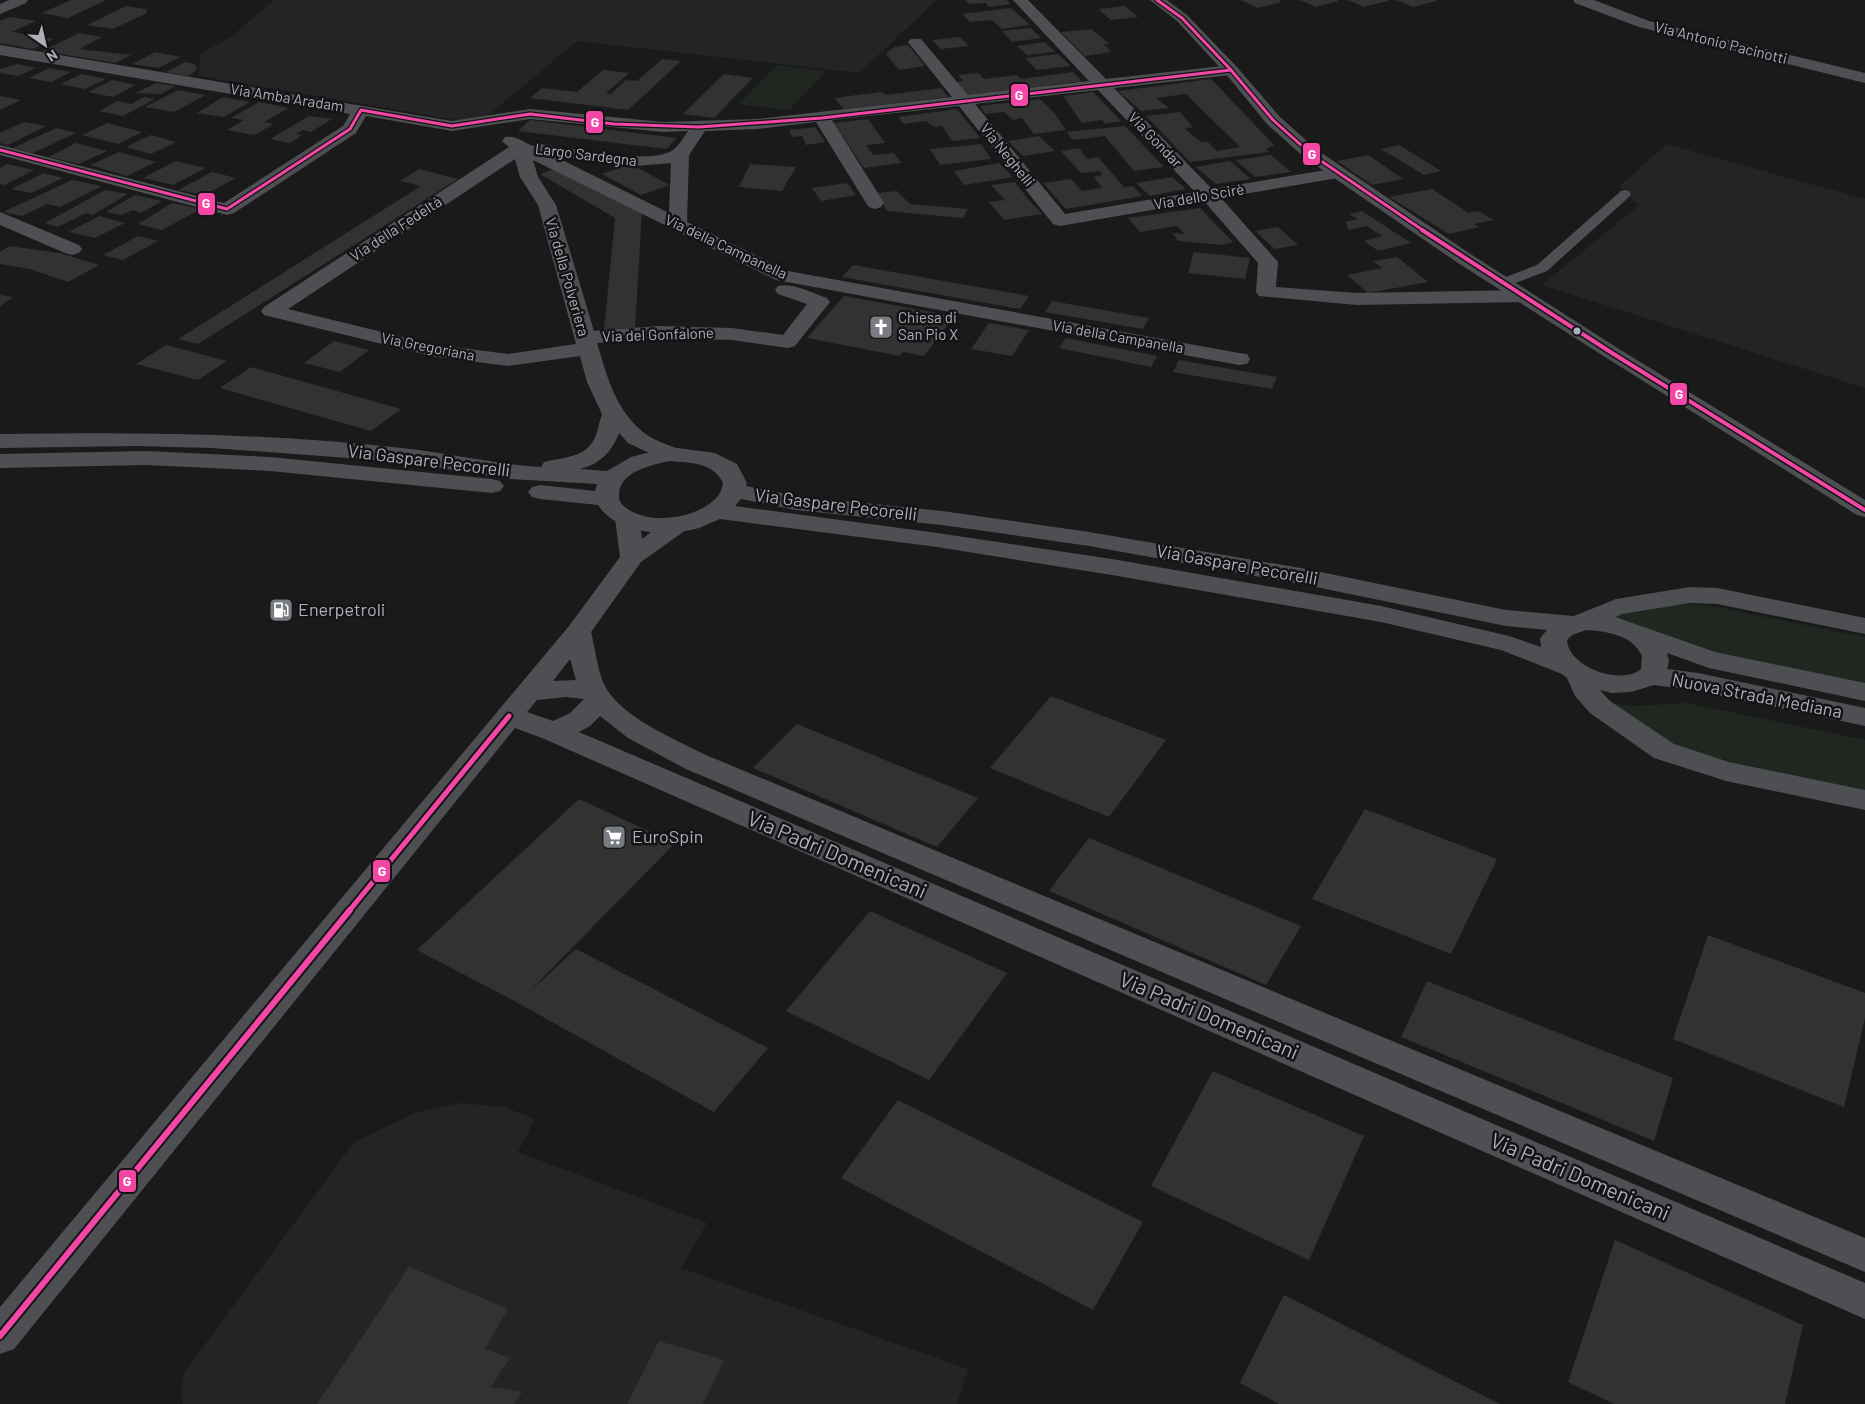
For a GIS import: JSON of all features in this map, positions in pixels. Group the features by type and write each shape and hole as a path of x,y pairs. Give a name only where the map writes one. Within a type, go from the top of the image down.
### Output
{"street":[{"name":"Via Gondar","path":"1020,0 1235,223 1268,262 1266,292 1357,299 1523,296"},
{"path":"1157,0 1182,18 1231,70 1273,120 1311,154 1502,283 1865,510"},
{"name":"Via Antonio Pacinotti","path":"1580,0 1644,24 1865,78"},
{"name":"Via Neghelli","path":"916,42 1060,220"},
{"name":"Via Amba Aradam","path":"0,50 452,126 530,114 634,125 699,127 822,118 1231,70"},
{"path":"0,150 227,210 350,129 361,110"},
{"path":"822,118 875,203"},
{"path":"493,120 508,138 521,147"},
{"path":"678,225 680,153 699,127"},
{"name":"Largo Sardegna","path":"521,147 644,162 671,158 680,153"},
{"name":"Via della Campanella","path":"521,147 783,276 1239,359"},
{"name":"Via della Fedeltà","path":"271,311 521,147"},
{"name":"Via della Polveriera","path":"521,147 529,177 547,205 598,382 613,414 636,438 670,454"},
{"name":"Via dello Scirè","path":"1060,220 1338,173"},
{"path":"0,218 72,249"},
{"name":"Via del Gonfalone","path":"586,343 659,332 732,334 788,342 820,302 750,277 759,265"},
{"name":"Via Gregoriana","path":"271,311 431,350 508,360 545,356 586,343"},
{"path":"510,472 562,466 583,460 598,452 606,442 613,414"},
{"path":"634,463 636,438"},
{"name":"Via Gaspare Pecorelli","path":"0,441 108,439 212,441 402,455 610,489"},
{"name":"Via Gaspare Pecorelli","path":"610,489 634,463 670,454 688,454 718,462 728,469 734,479 735,491 796,504 942,518 1089,539 1306,577 1506,618 1578,623 1599,622 1628,630"},
{"name":"Via Gaspare Pecorelli","path":"0,461 147,458 270,464 610,489"},
{"path":"610,489 616,512 627,519 656,526 677,525 707,518 731,500 735,491"},
{"name":"Via Gaspare Pecorelli","path":"718,511 937,540 1112,567 1381,614 1509,644 1573,671 1611,684 1640,681 1650,676"},
{"path":"627,519 632,557"},
{"path":"0,1336 578,632 632,557 677,525"},
{"path":"1865,626 1717,596 1690,595 1616,607 1560,629 1554,637 1553,647 1557,657 1573,671 1600,708 1664,751 1726,771 1865,800"},
{"path":"1628,630 1651,647 1656,657 1656,667 1650,676"},
{"name":"Nuova Strada Mediana","path":"1628,630 1709,659 1865,692"},
{"name":"Via Padri Domenicani","path":"578,632 591,686 610,711 642,734 696,762 1865,1254"},
{"name":"Nuova Strada Mediana","path":"1650,676 1698,682 1865,717"},
{"path":"518,704 566,688 597,694 590,713 572,726 552,731"},
{"name":"Via Padri Domenicani","path":"518,704 552,731 1865,1301"}],"lane":[{"path":"1502,283 1542,268 1625,194"}],"shaded area":[{"path":"274,0 937,0 859,73 577,41 485,118 462,121 199,76 200,54 231,37"},
{"path":"777,65 826,71 789,110 739,104"},
{"path":"1666,144 1865,199 1865,388 1542,285 1639,205 1620,186"},
{"path":"1691,604 1717,607 1865,637 1865,685 1708,653 1609,617 1666,605"},
{"path":"1610,703 1632,706 1687,703 1865,740 1865,790 1701,754 1676,745"},
{"path":"460,1103 504,1107 535,1119 518,1152 707,1223 681,1268 968,1369 957,1404 183,1404 181,1396 184,1373 354,1142 415,1113"}],"building":[{"path":"71,0 106,0 68,18 42,13"},
{"path":"965,0 1006,0 1011,4 989,7 986,3 969,4"},
{"path":"1240,0 1279,0 1282,2 1258,8"},
{"path":"1300,0 1338,0 1338,1 1316,7"},
{"path":"1348,0 1388,0 1388,1 1364,7"},
{"path":"1396,0 1436,0 1436,1 1413,7"},
{"path":"126,6 146,9 147,13 113,29 87,25"},
{"path":"1125,6 1138,17 1111,20 1098,9"},
{"path":"1011,8 1030,25 1002,29 992,20 970,22 962,14"},
{"path":"10,17 36,21 12,32 54,39 33,49 0,43 0,21"},
{"path":"1031,28 1041,38 1012,42 1002,31"},
{"path":"1091,29 1110,44 1104,44 1111,52 1085,56 1061,32"},
{"path":"79,33 102,37 79,49 131,55 115,63 42,51"},
{"path":"960,37 969,46 941,49 932,40"},
{"path":"1045,42 1055,52 1027,55 1017,46"},
{"path":"908,45 925,66 899,70 886,54 894,47"},
{"path":"155,52 181,57 158,68 133,64"},
{"path":"1058,54 1071,66 1037,70 1025,58"},
{"path":"662,59 681,61 628,110 530,98 542,88 577,92 603,70 629,73 606,93 611,94 626,80 637,81"},
{"path":"185,62 195,64 197,70 188,76 166,72"},
{"path":"18,64 36,68 18,76 0,73 0,69"},
{"path":"49,68 71,72 51,82 29,78"},
{"path":"1073,72 1082,81 969,96 956,82 963,81 958,75 978,73 984,79 1017,75 1021,79"},
{"path":"81,74 106,79 85,89 61,84"},
{"path":"724,74 753,78 714,118 683,114"},
{"path":"1211,79 1275,146 1266,148 1269,152 1190,162 1146,116 1180,112 1193,127 1185,129 1201,142 1208,142 1217,151 1240,147 1186,94 1156,98 1169,108 1141,111 1118,91"},
{"path":"112,80 136,85 113,97 88,92"},
{"path":"156,83 176,86 161,94 136,93"},
{"path":"941,88 948,97 844,109 834,98 881,92 886,95"},
{"path":"178,90 206,95 174,112 145,107"},
{"path":"1093,92 1121,121 1105,124 1102,120 1082,123 1063,96"},
{"path":"0,96 21,100 0,110"},
{"path":"144,97 155,99 123,116 99,111 118,101 131,104"},
{"path":"223,97 250,102 224,117 197,113"},
{"path":"1040,99 1055,114 1066,130 1034,134 1022,118 1013,120 1004,112 985,114 980,106"},
{"path":"259,102 289,108 264,122 274,124 254,135 227,130 244,120 231,118"},
{"path":"957,109 980,138 952,141 942,126 934,127 926,121 904,124 898,117"},
{"path":"309,116 332,119 311,132 303,130 296,134 302,135 290,143 270,139"},
{"path":"868,119 885,143 866,145 873,155 894,153 901,163 864,168 834,123"},
{"path":"530,120 677,138 666,149 518,131"},
{"path":"24,122 46,126 8,145 0,143 0,133"},
{"path":"107,123 142,132 118,144 82,135"},
{"path":"1125,126 1164,167 1134,171 1105,136 1073,140 1066,132"},
{"path":"815,127 825,142 806,145 802,136 792,137 789,130"},
{"path":"56,128 76,133 33,153 13,148"},
{"path":"151,135 176,142 151,154 126,147"},
{"path":"1039,136 1055,151 1023,156 1008,141"},
{"path":"76,143 107,151 79,164 49,157"},
{"path":"981,144 991,159 940,165 930,149"},
{"path":"1399,145 1441,171 1424,175 1381,149"},
{"path":"1079,148 1087,159 1098,157 1124,187 1133,186 1142,196 1066,209 1043,183 1071,179 1082,191 1102,188 1094,177 1102,175 1099,171 1081,173 1061,151"},
{"path":"119,152 156,162 127,176 90,165"},
{"path":"1271,155 1291,172 1255,177 1236,160"},
{"path":"1368,155 1403,179 1372,185 1337,161"},
{"path":"176,161 205,168 173,185 143,178"},
{"path":"1230,161 1251,179 1216,184 1196,167"},
{"path":"999,163 1013,177 964,185 954,171"},
{"path":"7,164 34,170 4,185 0,184 0,168"},
{"path":"630,164 670,185 641,195 602,174"},
{"path":"750,164 796,167 782,191 739,187"},
{"path":"419,169 458,179 198,344 178,339 421,186 400,181"},
{"path":"554,169 642,212 635,328 604,330 615,218 540,174"},
{"path":"212,172 236,178 205,195 178,190"},
{"path":"44,173 63,178 31,193 11,189"},
{"path":"1172,177 1186,189 1150,196 1136,183"},
{"path":"72,180 102,186 60,207 47,204 22,216 3,212"},
{"path":"1015,182 1042,214 1004,220 989,202 1005,200 991,185"},
{"path":"847,183 856,195 821,201 812,188"},
{"path":"1432,189 1469,213 1478,211 1494,220 1474,224 1479,227 1449,234 1389,197"},
{"path":"105,190 128,194 93,215 86,213 58,227 45,223"},
{"path":"897,191 910,204 968,209 963,218 887,211 877,193"},
{"path":"135,195 162,201 141,213 133,210 121,215 106,212"},
{"path":"172,203 201,209 162,230 138,224"},
{"path":"1200,208 1233,242 1223,245 1178,241 1173,233 1185,234 1177,226 1140,232 1128,218"},
{"path":"1362,211 1411,243 1378,251 1364,241 1382,236 1367,226 1349,230 1345,222 1358,219 1349,214"},
{"path":"99,216 125,223 95,238 69,232"},
{"path":"1278,227 1298,245 1275,249 1255,231"},
{"path":"138,236 158,241 123,260 103,255"},
{"path":"9,246 60,253 99,265 68,282 30,269 0,264 0,252"},
{"path":"1194,252 1250,258 1245,279 1188,273"},
{"path":"1397,257 1428,282 1368,293 1347,275 1382,268 1373,261"},
{"path":"853,265 1029,296 1020,309 842,277"},
{"path":"0,295 13,297 0,306"},
{"name":"Chiesa di San Pio X","path":"844,296 954,316 924,356 903,352 900,356 807,338"},
{"path":"1052,301 1149,318 1143,329 1045,312"},
{"path":"989,323 1029,330 1012,356 971,349"},
{"path":"1066,338 1157,356 1151,367 1059,348"},
{"path":"334,341 369,350 340,372 304,363"},
{"path":"166,345 227,361 198,380 136,364"},
{"path":"1179,360 1277,377 1272,389 1173,372"},
{"path":"251,367 401,409 371,431 220,388"},
{"path":"1051,696 1166,740 1109,817 990,768"},
{"path":"797,724 978,798 937,847 753,768"},
{"path":"579,799 675,843 526,995 576,949 768,1048 714,1112 518,1003 417,950"},
{"path":"1365,809 1497,859 1451,954 1312,899"},
{"path":"1089,838 1301,926 1266,985 1049,891"},
{"path":"870,911 1007,973 929,1080 786,1011"},
{"path":"1708,935 1865,993 1865,1018 1844,1107 1673,1039"},
{"path":"1427,981 1673,1078 1654,1141 1401,1037"},
{"path":"1213,1071 1364,1136 1309,1260 1151,1186"},
{"path":"898,1100 1143,1222 1093,1310 841,1178"},
{"path":"1615,1240 1803,1325 1785,1404 1614,1404 1568,1382"},
{"path":"409,1267 508,1309 485,1349 510,1358 491,1387 522,1392 514,1404 317,1404"},
{"path":"1284,1295 1500,1404 1279,1404 1240,1383"},
{"path":"659,1341 724,1360 703,1404 627,1404"}],"transit line":[{"name":"G","path":"1157,0 1182,18 1231,70 1273,120 1311,154 1462,257 1612,353 1865,510"},
{"name":"G","path":"0,150 227,209 350,129 361,110 452,126 530,114 614,124 699,127 822,118 1231,70"},
{"name":"G","path":"0,1336 509,716"}],"place":[{"name":"Chiesa di San Pio X","path":"881,327"},
{"name":"Enerpetroli","path":"281,610"},
{"name":"EuroSpin","path":"614,837"}]}
